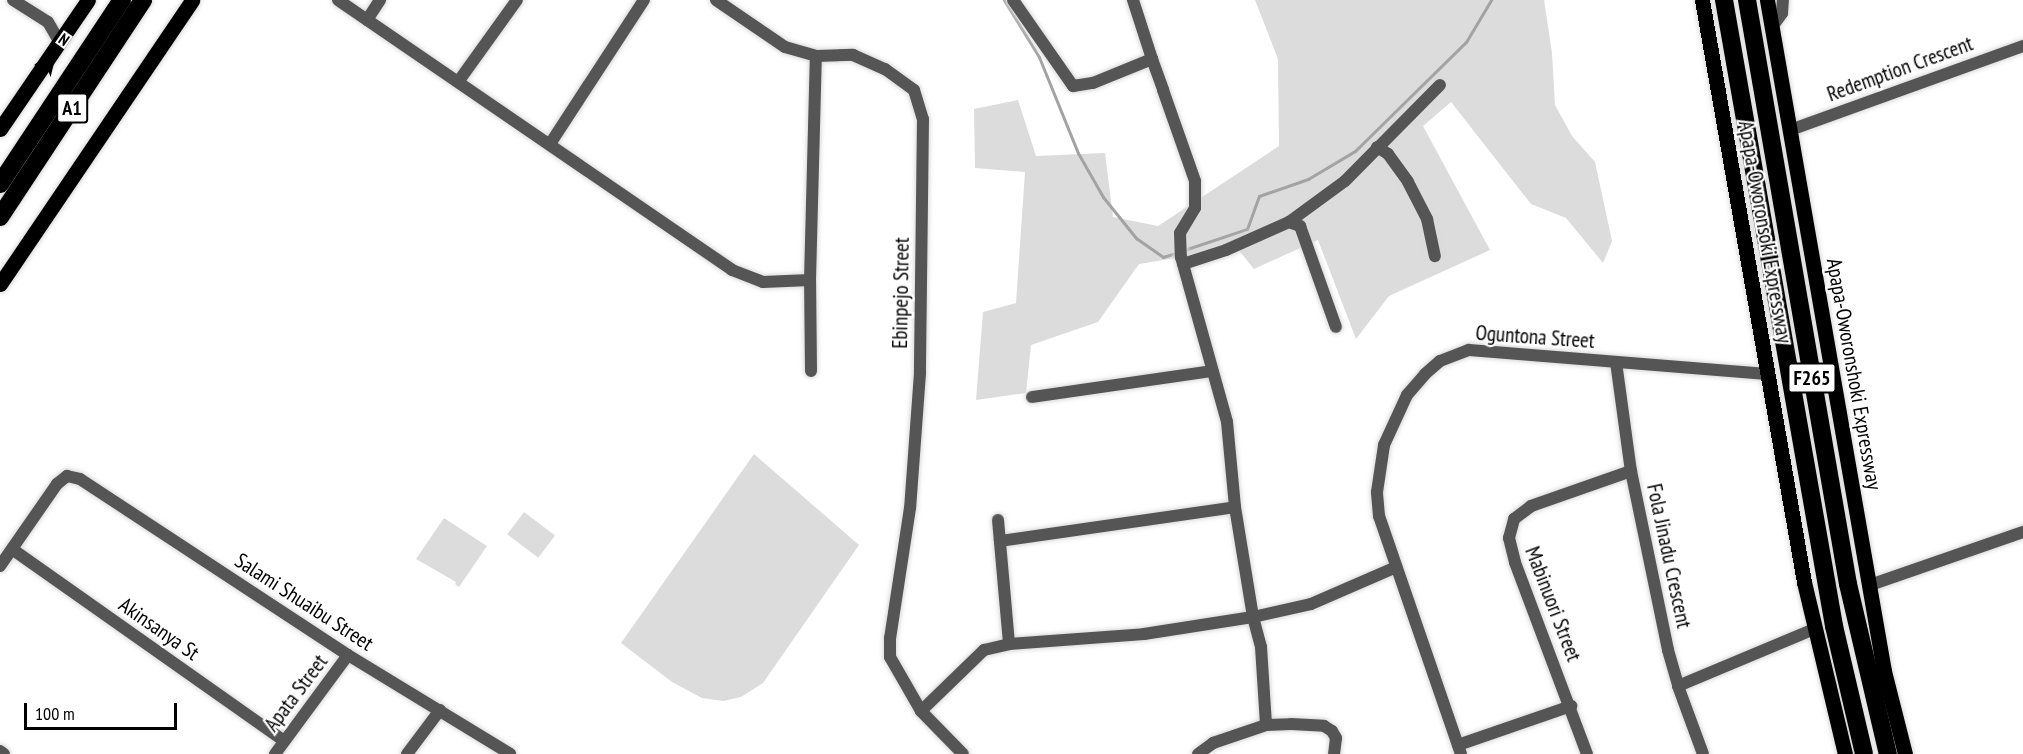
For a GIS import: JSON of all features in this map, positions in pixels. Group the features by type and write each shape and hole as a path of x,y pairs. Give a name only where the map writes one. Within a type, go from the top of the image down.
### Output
{"highway":[{"name":"A1","path":"0,184 122,0"},
{"name":"A1","path":"0,217 143,0"},
{"name":"Apapa-Oworonsoki Expressway","path":"1724,0 1834,626 1864,754"},
{"name":"Apapa-Oworonsoki Expressway","path":"1747,0 1848,584 1888,754"}],"main road":[{"path":"0,129 88,0"},
{"path":"0,284 192,0"},
{"name":"Apapa-Oworonsoki Expressway","path":"1702,0 1804,582 1845,754"},
{"name":"Apapa-Oworonshoki Expressway","path":"1767,0 1884,671 1905,754"}],"street":[{"path":"13,0 48,22 60,43"},
{"path":"338,0 740,274 763,282 810,280"},
{"path":"367,20 380,0"},
{"path":"458,82 517,0"},
{"path":"550,144 644,0"},
{"name":"Ebinpejo Street","path":"716,0 785,47 816,56 853,55 885,69 914,90 923,119 920,373 910,508 890,638 890,657 921,711 963,754"},
{"path":"1013,0 1072,86 1093,83 1152,59"},
{"path":"1133,0 1195,181 1195,208 1180,233 1182,260 1227,422 1235,507 1252,617 1261,647 1266,725"},
{"path":"1772,27 1782,13 1783,0"},
{"path":"48,22 75,20"},
{"name":"Redemption Crescent","path":"1790,130 2023,46"},
{"path":"811,371 810,280 816,56"},
{"path":"1182,260 1226,250 1289,222 1344,181 1440,85"},
{"path":"1377,147 1388,154 1408,182 1427,219 1435,256"},
{"path":"1289,222 1299,226 1336,327"},
{"name":"Oguntona Street","path":"1460,750 1379,516 1377,492 1379,468 1394,419 1407,395 1425,374 1440,362 1469,350 1767,374"},
{"name":"Fola Jinadu Crescent","path":"1616,362 1631,471 1678,686 1703,754"},
{"path":"1032,397 1212,371"},
{"name":"Mabinuori Street","path":"1587,754 1571,706 1515,562 1509,538 1514,519 1531,506 1631,471"},
{"name":"Salami Shuaibu Street","path":"12,549 57,484 66,476 80,479 348,655 510,754"},
{"path":"1000,542 1235,507"},
{"path":"998,520 1009,644"},
{"path":"1870,585 2023,532"},
{"path":"0,566 12,549"},
{"name":"Akinsanya St","path":"12,549 284,741"},
{"path":"921,711 973,657 984,650 1009,644 1144,634 1252,617 1311,604 1396,567"},
{"path":"1678,686 1814,629"},
{"name":"Apata Street","path":"275,754 348,655"},
{"path":"1460,750 1571,706"},
{"path":"407,754 440,710"},
{"path":"1198,754 1213,743 1266,725 1324,726 1332,731 1336,738 1334,754"},
{"path":"0,751 4,754"}],"shaded area":[{"path":"1255,0 1544,0 1552,53 1555,105 1572,136 1595,162 1612,241 1603,263 1566,218 1531,204 1451,102 1423,126 1490,250 1389,296 1356,339 1318,240 1254,269 1237,248 1139,264 1098,322 1031,345 1026,393 976,400 983,312 1016,303 1025,172 975,168 974,109 1018,100 1036,156 1105,153 1113,217 1158,226 1279,146 1278,59"},
{"path":"754,454 859,545 763,683 741,697 723,701 702,698 672,682 621,643"},
{"path":"524,512 555,535 538,558 507,534"},
{"path":"444,518 487,546 459,587 455,584 456,582 416,559"}],"waterway":[{"path":"1004,0 1039,57 1078,153 1103,197 1136,238 1163,257 1178,252"},
{"path":"1184,250 1247,229 1259,196 1308,179 1355,151 1466,42 1491,0"}]}
